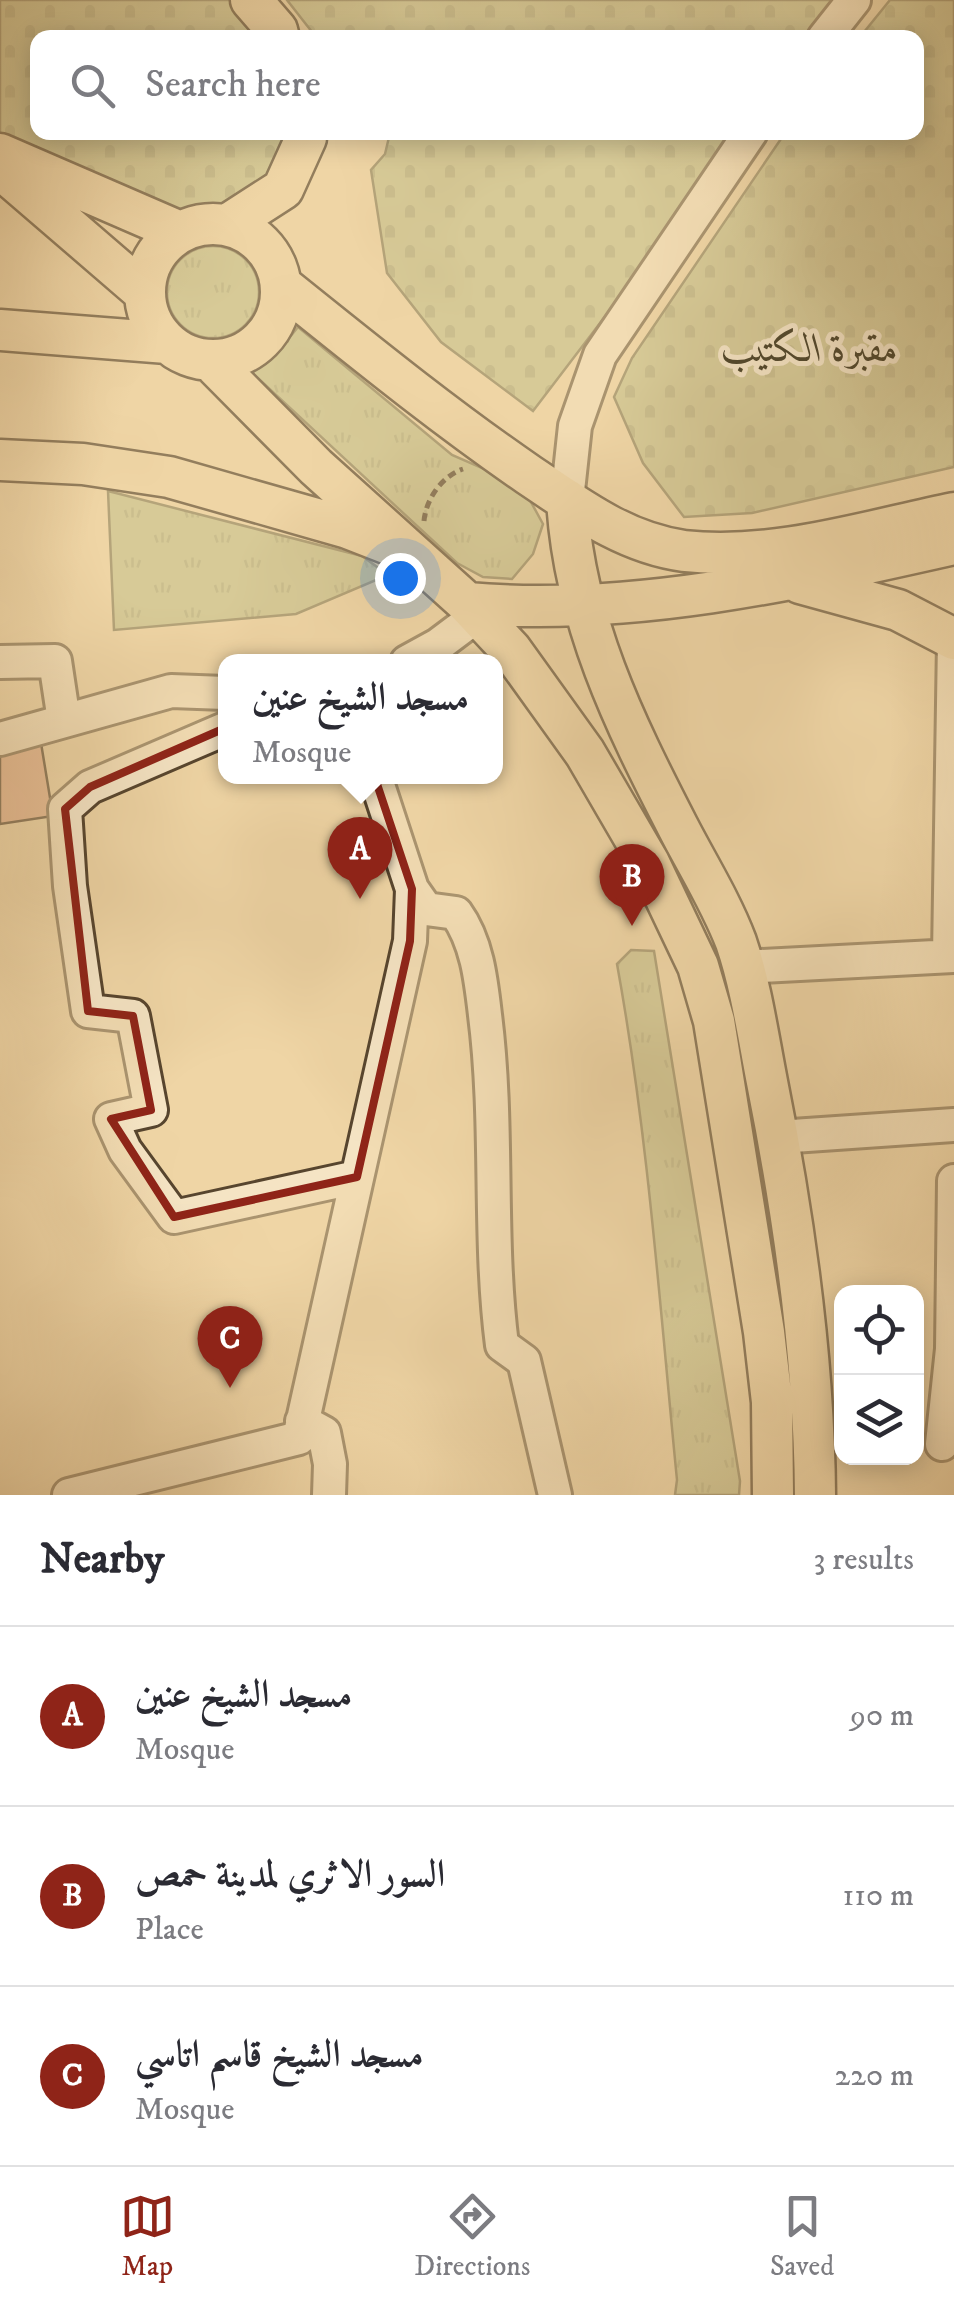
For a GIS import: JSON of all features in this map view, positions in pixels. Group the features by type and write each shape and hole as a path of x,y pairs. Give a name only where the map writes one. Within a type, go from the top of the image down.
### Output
{"main road":[{"path":"251,0 277,30"},
{"path":"226,225 282,189 305,140"},
{"path":"0,154 180,232"},
{"path":"0,168 144,292"},
{"path":"203,224 226,225 247,233 264,246 276,264 281,285 279,308 270,330 254,346 234,357 210,360 188,356 167,342 147,312 144,292 154,257 180,232 203,224"},
{"path":"281,285 461,428 593,518 636,539 682,550 756,551 954,513"},
{"path":"0,330 167,342"},
{"path":"210,360 316,467 472,609 530,675 594,766 649,863 698,966 719,1049 764,1332 772,1402 773,1495"},
{"path":"0,460 83,464 169,477 381,539 422,564"},
{"path":"567,500 571,551 583,607 622,714 724,915 742,967 778,1138 824,1468"},
{"path":"472,609 583,607 792,581 954,544"},
{"path":"518,607 548,582 571,551"},
{"path":"792,581 871,600 954,640"}],"street":[{"path":"830,30 854,0"},
{"path":"567,500 575,426 600,356 746,140"},
{"path":"422,654 438,645 472,609"},
{"path":"742,967 951,956 954,640"},
{"path":"0,662 54,661 64,721"},
{"path":"0,739 170,691 218,694"},
{"path":"218,732 90,787 65,809 70,886 88,1011 132,1016 152,1110 112,1119 125,1150 174,1217 357,1177"},
{"path":"377,784 412,889 426,909 456,913 474,950 491,1059 496,1298 502,1346 524,1362 555,1495"},
{"path":"69,1495 299,1438 410,941 412,889"},
{"path":"778,1138 954,1125"},
{"path":"938,1444 952,1349 954,1181"},
{"path":"302,1422 324,1433 330,1464 329,1495"}],"path":[{"path":"422,564 425,514 428,501 438,488 453,472 479,464 510,462"}],"highlighted area":[{"path":"344,685 412,889 410,941 357,1177 174,1217 111,1119 151,1110 133,1016 88,1011 65,809 90,787 232,725 232,694"}],"green space":[{"path":"0,0 251,0 274,30 30,30 30,140 302,140 283,189 215,224 191,227 0,154"},
{"path":"287,0 847,0 824,30 311,30"},
{"name":"مقبرة الكتيب","path":"890,0 954,0 954,467 752,513 684,517 643,463 614,397 632,358 780,140 924,140 924,30 866,30"},
{"name":"مقبرة الكتيب","path":"388,140 740,140 533,411 441,342 387,273 371,170 385,154"},
{"path":"213,246 231,249 246,259 256,274 256,310 246,325 231,335 213,338 195,335 180,325 170,310 167,292 170,274 180,259 195,249"},
{"path":"298,327 452,455 505,478 526,493 543,524 533,554 512,579 483,577 457,563 248,369 277,353"},
{"path":"108,491 362,556 388,575 296,614 114,630"},
{"path":"631,950 654,951 740,1481 739,1495 675,1495 677,1480 652,1221 617,964"}],"building":[{"path":"41,743 53,816 0,824 0,749"}],"place":[{"name":"مسجد الشيخ عنين","path":"360,899"},
{"name":"السور الاثري لمدينة حمص","path":"632,926"},
{"name":"مسجد الشيخ قاسم اتاسي","path":"230,1388"}]}
